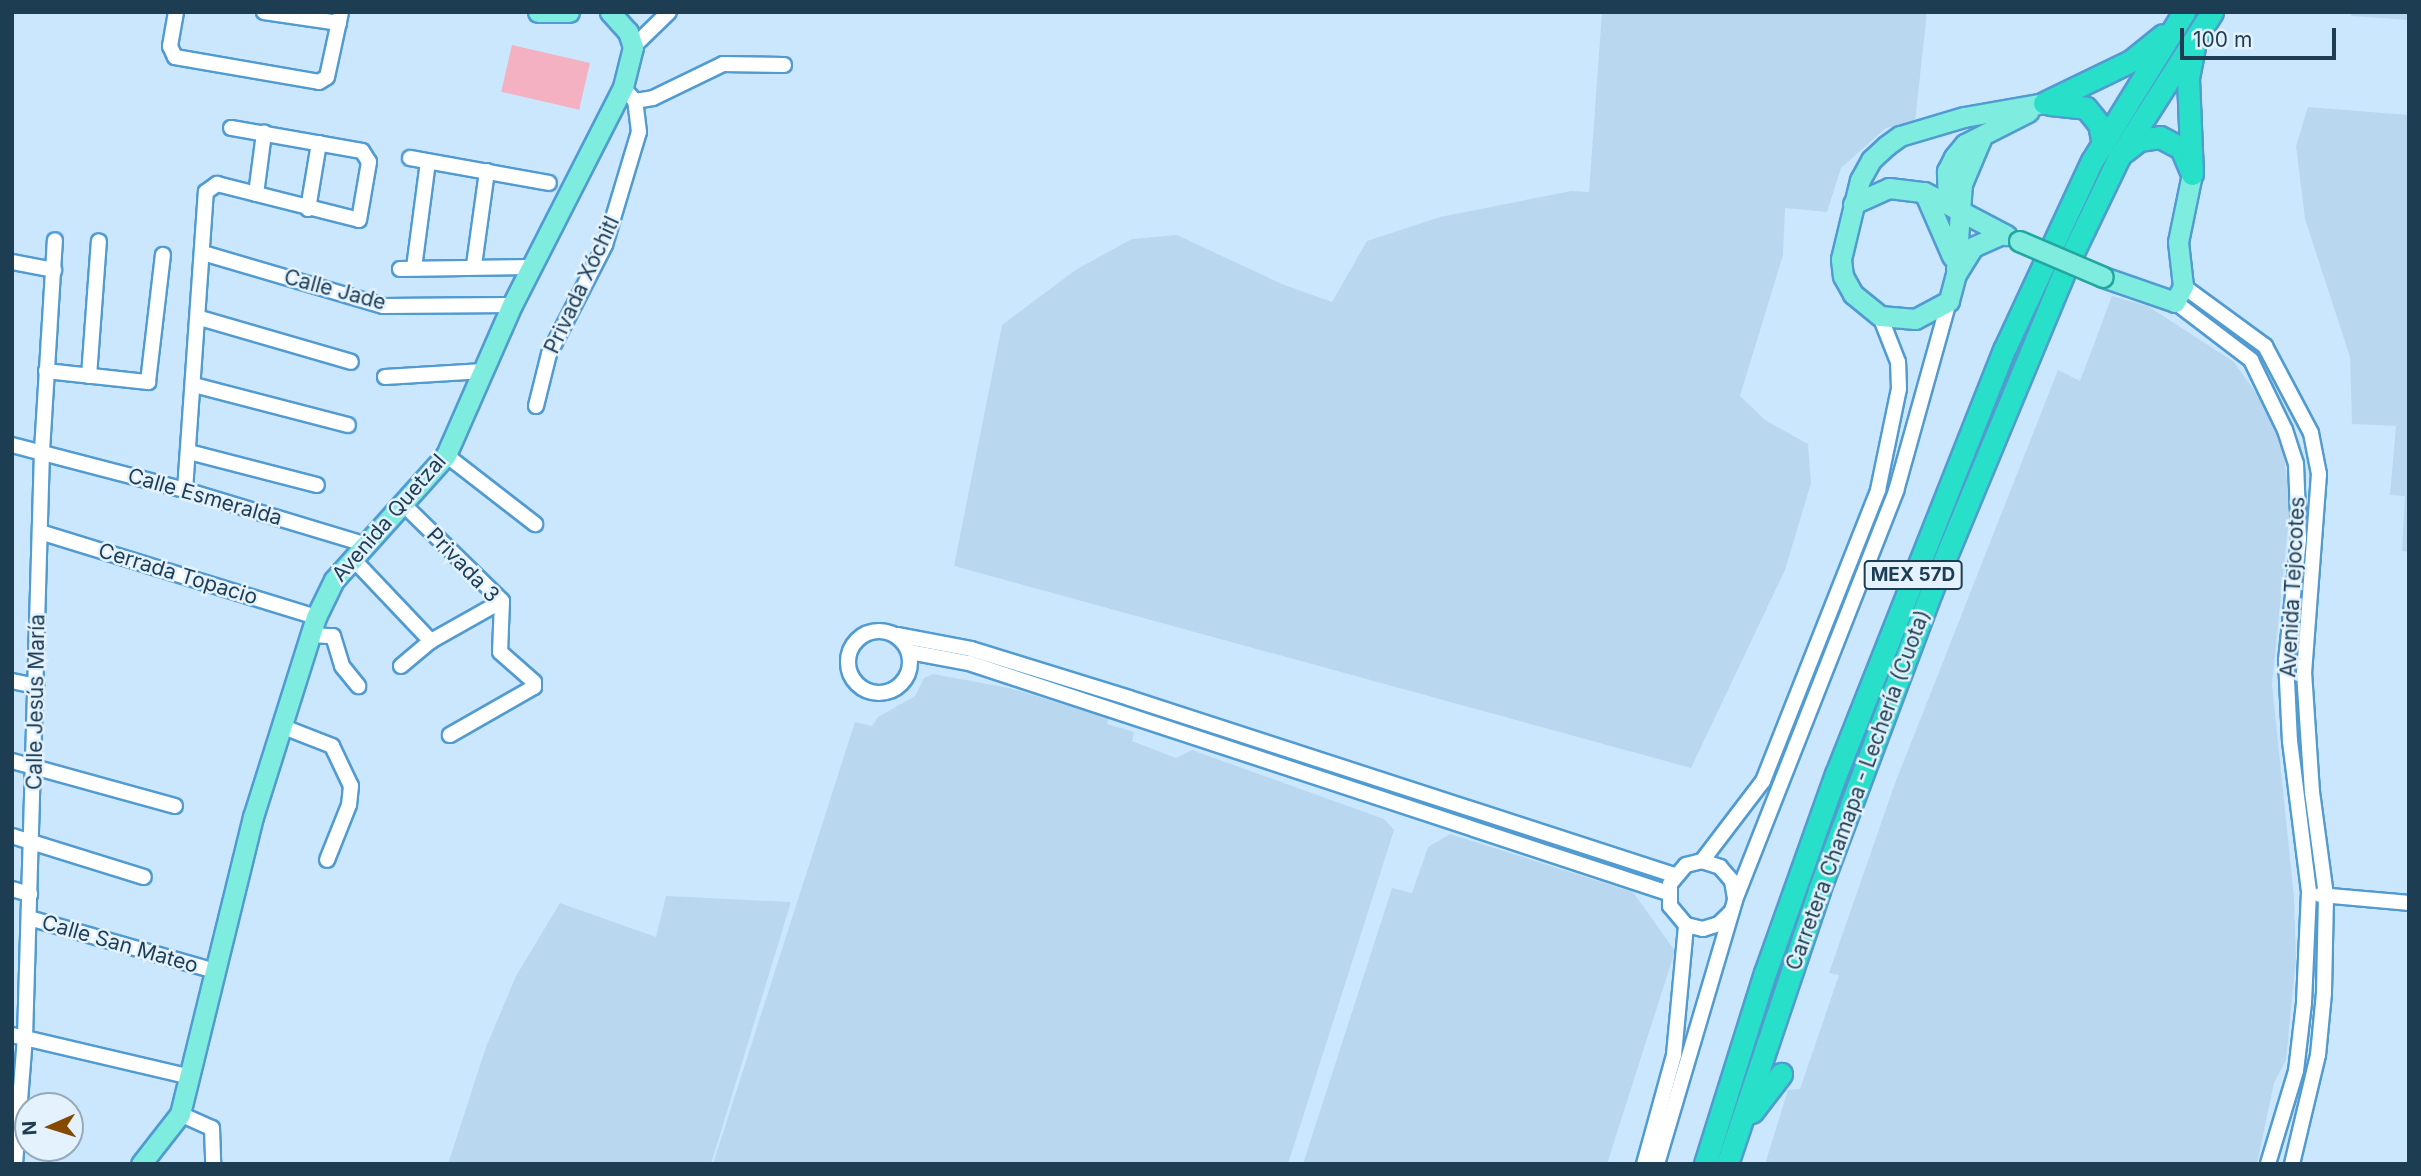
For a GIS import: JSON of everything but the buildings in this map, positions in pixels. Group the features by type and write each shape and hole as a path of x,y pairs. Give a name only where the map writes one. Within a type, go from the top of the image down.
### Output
{"highway":[{"path":"2044,103 2132,61 2184,13"},
{"name":"Carretera Chamapa - Lechería (Cuota)","path":"1727,1164 1819,890 1931,592 2066,267 2111,150 2184,13"},
{"path":"2192,174 2188,78 2206,20"},
{"name":"Carretera Chamapa - Lechería (Cuota)","path":"1705,1164 1769,960 1909,583 2045,254 2111,150 2206,20"},
{"path":"2044,103 2086,108 2099,124 2111,150 2160,136 2181,148 2192,174"},
{"path":"1810,964 1809,934 1819,890"},
{"path":"1733,1164 1752,1111 1780,1074"}],"main road":[{"path":"538,12 569,12"},
{"path":"610,12 628,32 633,47"},
{"name":"Avenida Quetzal","path":"141,1164 180,1114 191,1077 212,970 281,726 313,626 334,580 446,456 531,267 629,94 633,47"},
{"path":"2044,103 1982,138 1966,166 1954,208 1956,274 1949,301 1915,319 1880,316 1853,294 1843,276 1841,259 1853,204 1871,160 1900,136 1964,117 2044,103"},
{"path":"2179,294 2178,242 2192,174"},
{"path":"1853,204 1889,188 1924,192 1948,242 1956,274"},
{"name":"Avenida Tejocotes","path":"1924,192 2011,237 2103,277 2179,294"},
{"path":"1956,274 1973,247 2011,237"}],"street":[{"path":"176,12 170,46 176,57 319,82 327,77 340,18 264,12"},
{"path":"633,47 669,12"},
{"path":"629,94 653,97 723,64 784,65"},
{"name":"Privada Xóchitl","path":"536,406 549,354 612,225 639,132 629,94"},
{"path":"186,490 200,318 206,192 210,186 256,194 354,220 362,213 367,154 231,128"},
{"path":"256,194 264,133"},
{"path":"309,209 319,143"},
{"path":"410,158 549,183"},
{"path":"428,162 407,269 474,265 531,267"},
{"path":"474,265 488,171"},
{"name":"Calle Jesús María","path":"16,1092 27,958 36,767 42,451 55,240"},
{"path":"89,376 99,241"},
{"name":"Calle Jade","path":"203,253 383,306 512,305"},
{"path":"47,371 148,382 163,255"},
{"path":"12,262 54,270"},
{"name":"Avenida Tejocotes","path":"2179,294 2250,360 2285,429 2296,464 2299,539 2286,660 2290,741 2309,892 2304,1003 2296,1071 2268,1164"},
{"name":"Avenida Tejocotes","path":"2179,294 2264,346 2311,433 2319,474 2304,672 2312,792 2326,896 2318,1055 2292,1164"},
{"path":"1657,1164 1733,905 1896,491 1949,301"},
{"path":"1702,861 1763,781 1878,490 1899,389 1898,362 1880,316"},
{"path":"200,318 351,362"},
{"path":"385,377 484,371"},
{"path":"194,384 348,425"},
{"name":"Calle Esmeralda","path":"12,444 186,490 361,553"},
{"path":"188,452 317,485"},
{"path":"446,456 535,524"},
{"name":"Privada 3","path":"404,505 502,601 500,652 530,677 534,687 450,735"},
{"name":"Cerrada Topacio","path":"40,532 313,626 333,636 342,666 358,686"},
{"path":"361,553 431,640"},
{"path":"401,666 431,640 502,601"},
{"path":"897,635 910,652 910,670 902,685 887,693 869,692 855,682 848,666 856,641 880,630 971,649 1674,876"},
{"path":"910,652 969,663 1668,893"},
{"path":"12,681 36,686"},
{"path":"281,726 332,746 351,786 349,804 327,860"},
{"path":"12,761 175,806"},
{"path":"12,836 32,840 144,877"},
{"path":"1702,861 1720,867 1732,881 1733,905 1719,924 1703,929 1686,925 1676,917 1668,893 1674,876 1686,865 1702,861"},
{"path":"12,889 30,894"},
{"path":"2309,892 2326,896 2409,903"},
{"name":"Calle San Mateo","path":"29,919 212,970"},
{"path":"1644,1164 1674,1055 1686,925"},
{"path":"12,954 27,958"},
{"path":"19,1037 191,1077"},
{"path":"180,1114 212,1128 213,1164"}],"shaded area":[{"path":"1602,12 1927,12 1915,122 1886,128 1841,168 1827,212 1785,208 1783,255 1740,396 1765,420 1808,444 1811,483 1785,570 1691,768 954,566 1002,325 1077,269 1132,239 1177,235 1282,284 1332,302 1367,241 1440,217 1571,191 1589,192"},
{"path":"2352,12 2409,12 2409,20 2351,16"},
{"path":"512,45 590,63 579,110 501,92"},
{"path":"2308,107 2409,115 2409,552 2402,551 2405,496 2390,495 2396,426 2352,424 2350,357 2305,219 2296,146"},
{"path":"2112,296 2148,306 2234,362 2268,410 2284,454 2290,508 2272,684 2294,897 2296,959 2286,1060 2274,1083 2257,1164 1765,1164 1788,1090 1800,1089 1839,975 1829,973 1894,786 2058,370 2080,381"},
{"path":"933,674 1009,688 1109,718 1107,724 1134,732 1132,741 1176,758 1192,750 1384,819 1394,830 1288,1164 713,1164 855,722 872,726 878,717 915,696 924,678"},
{"path":"1450,834 1633,892 1675,951 1607,1164 1303,1164 1392,888 1412,893 1428,847"},
{"path":"666,896 791,902 711,1164 448,1164 486,1047 516,976 560,903 656,937"}]}
